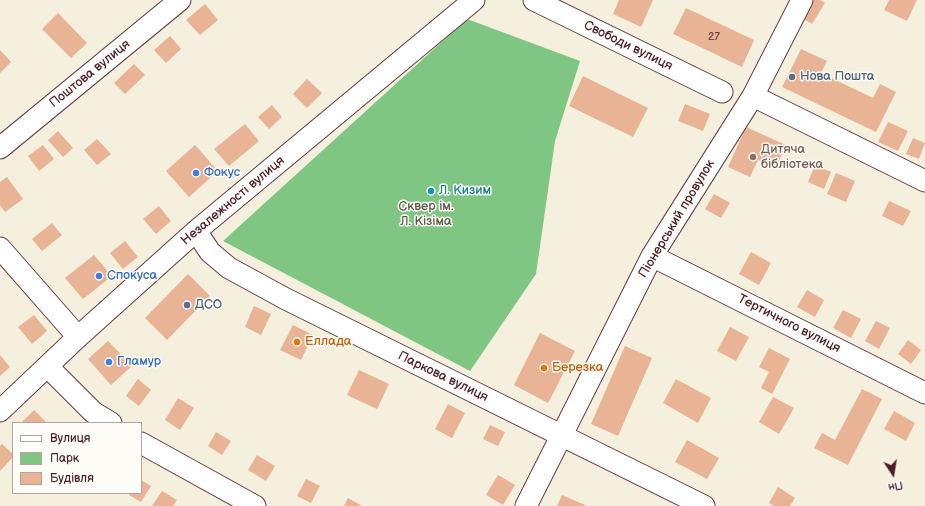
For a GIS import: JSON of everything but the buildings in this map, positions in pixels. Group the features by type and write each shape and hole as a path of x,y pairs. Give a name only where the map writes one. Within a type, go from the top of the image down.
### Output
{"street":[{"name":"Поштова вулиця","path":"0,148 180,0"},
{"name":"Незалежності вулиця","path":"0,411 78,337 196,231 474,0"},
{"name":"Свободи вулиця","path":"534,0 722,92"},
{"name":"Піонерський провулок","path":"526,506 652,256 753,96 802,0"},
{"path":"753,96 925,181"},
{"name":"Паркова вулиця","path":"196,231 210,252 229,268 286,299 704,506"},
{"path":"0,248 78,337"},
{"name":"Тертичного вулиця","path":"652,256 925,393"},
{"path":"48,367 93,412 109,422"},
{"path":"142,444 254,506"}],"green space":[{"name":"Сквер ім. Л. Кізіма","path":"467,19 580,61 555,141 536,274 470,371 223,241"}],"place":[{"name":"Нова Пошта","path":"792,77"},
{"name":"Дитяча бібліотека","path":"753,157"},
{"name":"Фокус","path":"196,173"},
{"name":"Л. Кизим","path":"431,191"},
{"name":"Спокуса","path":"99,276"},
{"name":"ДСО","path":"187,305"},
{"name":"Еллада","path":"297,342"},
{"name":"Гламур","path":"109,362"},
{"name":"Березка","path":"544,368"}]}
